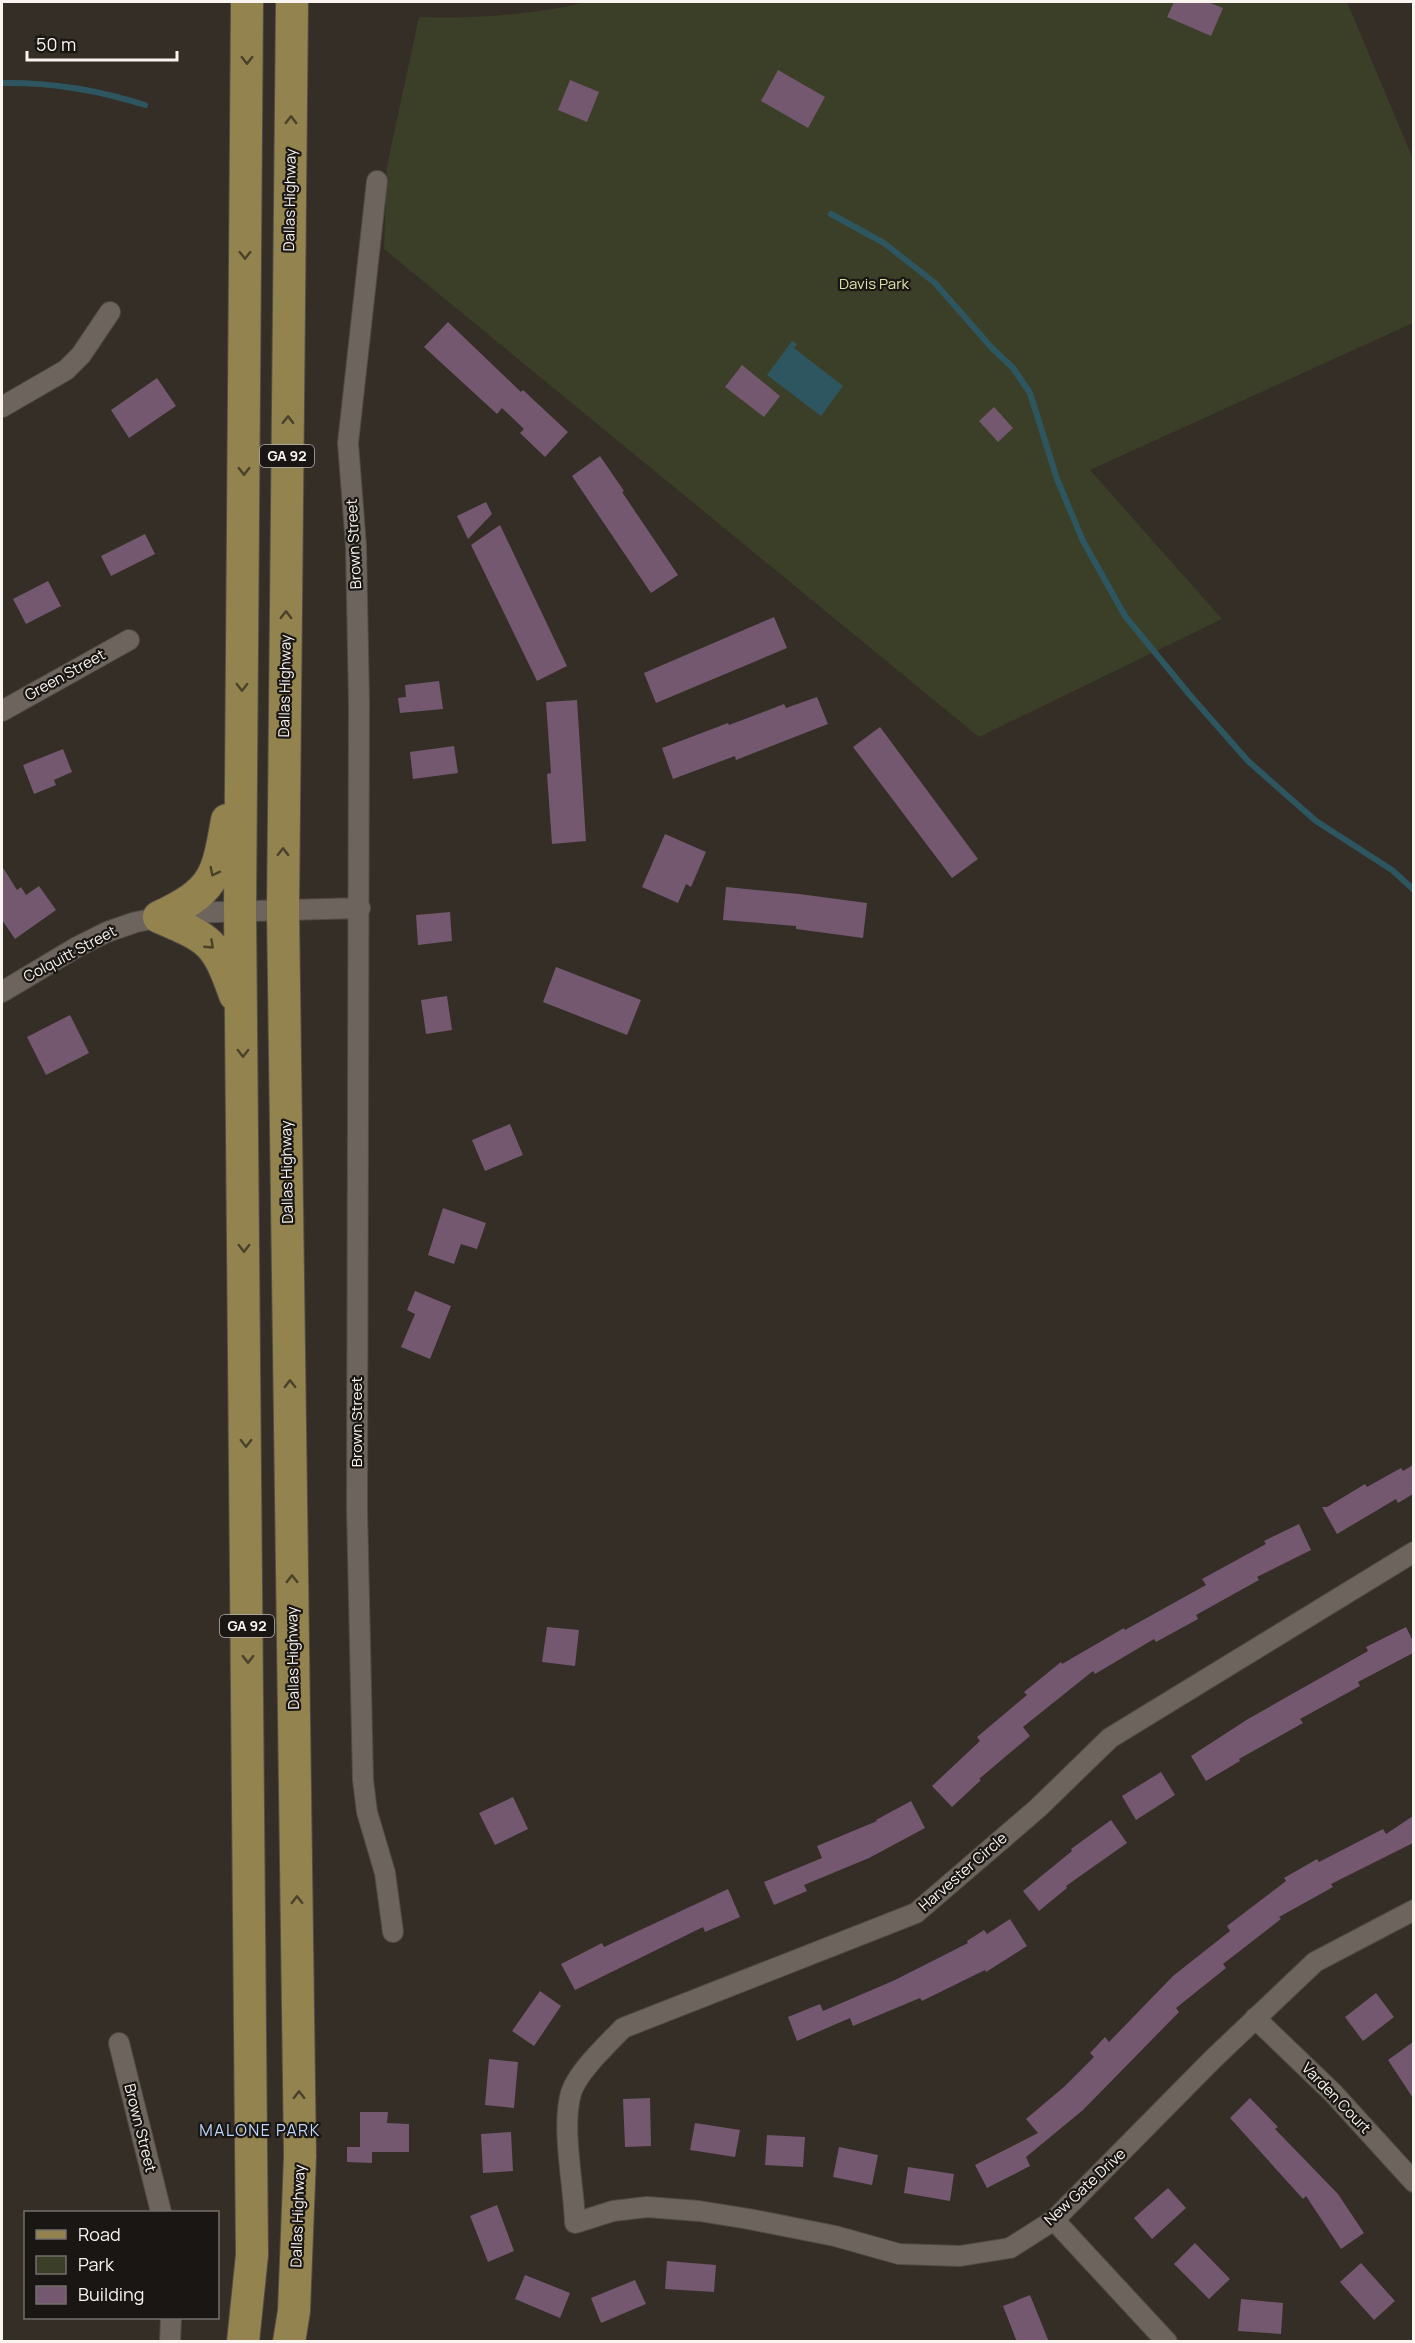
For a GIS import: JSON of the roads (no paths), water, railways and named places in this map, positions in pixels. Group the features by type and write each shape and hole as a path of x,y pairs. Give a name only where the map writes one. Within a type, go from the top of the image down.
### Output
{"main road":[{"name":"GA 92","path":"243,2342 252,2255 243,1018 240,910 247,2"},
{"name":"Dallas Highway","path":"289,2342 294,2310 300,2156 283,910 292,2"},
{"path":"159,917 184,905 199,893 218,868 241,733"},
{"path":"159,917 195,932 217,951 224,964 243,1018"}],"street":[{"name":"Brown Street","path":"377,181 348,443 356,546 359,703 357,1509 363,1780 367,1812 385,1873 393,1932"},
{"path":"2,407 66,370 81,355 110,312"},
{"name":"Green Street","path":"2,711 129,640"},
{"path":"283,910 360,908"},
{"name":"Colquitt Street","path":"2,993 76,947 107,932 136,922 159,917 240,910 283,910"},
{"name":"Harvester Circle","path":"575,2223 567,2131 571,2092 591,2061 623,2028 916,1913 1038,1808 1110,1738 1413,1552"},
{"name":"New Gate Drive","path":"575,2223 613,2211 647,2206 699,2211 835,2236 899,2253 960,2256 1010,2248 1054,2220 1255,2018 1315,1962 1413,1910"},
{"name":"Varden Court","path":"1255,2018 1333,2093 1413,2182"},
{"name":"Brown Street","path":"119,2043 161,2211"},
{"path":"1054,2220 1167,2342"},
{"path":"170,2342 171,2319"}],"water":[{"path":"792,341 797,344 794,348 843,386 821,416 767,375"}],"waterway":[{"path":"2,83 74,88 145,105"},
{"path":"831,214 884,243 935,283 991,347 1013,368 1030,393 1057,479 1083,541 1125,616 1189,694 1248,761 1316,821 1392,870 1414,890"}],"district":[{"name":"MALONE PARK","path":"260,2130"}],"park label":[{"name":"Davis Park","path":"874,284"}]}
